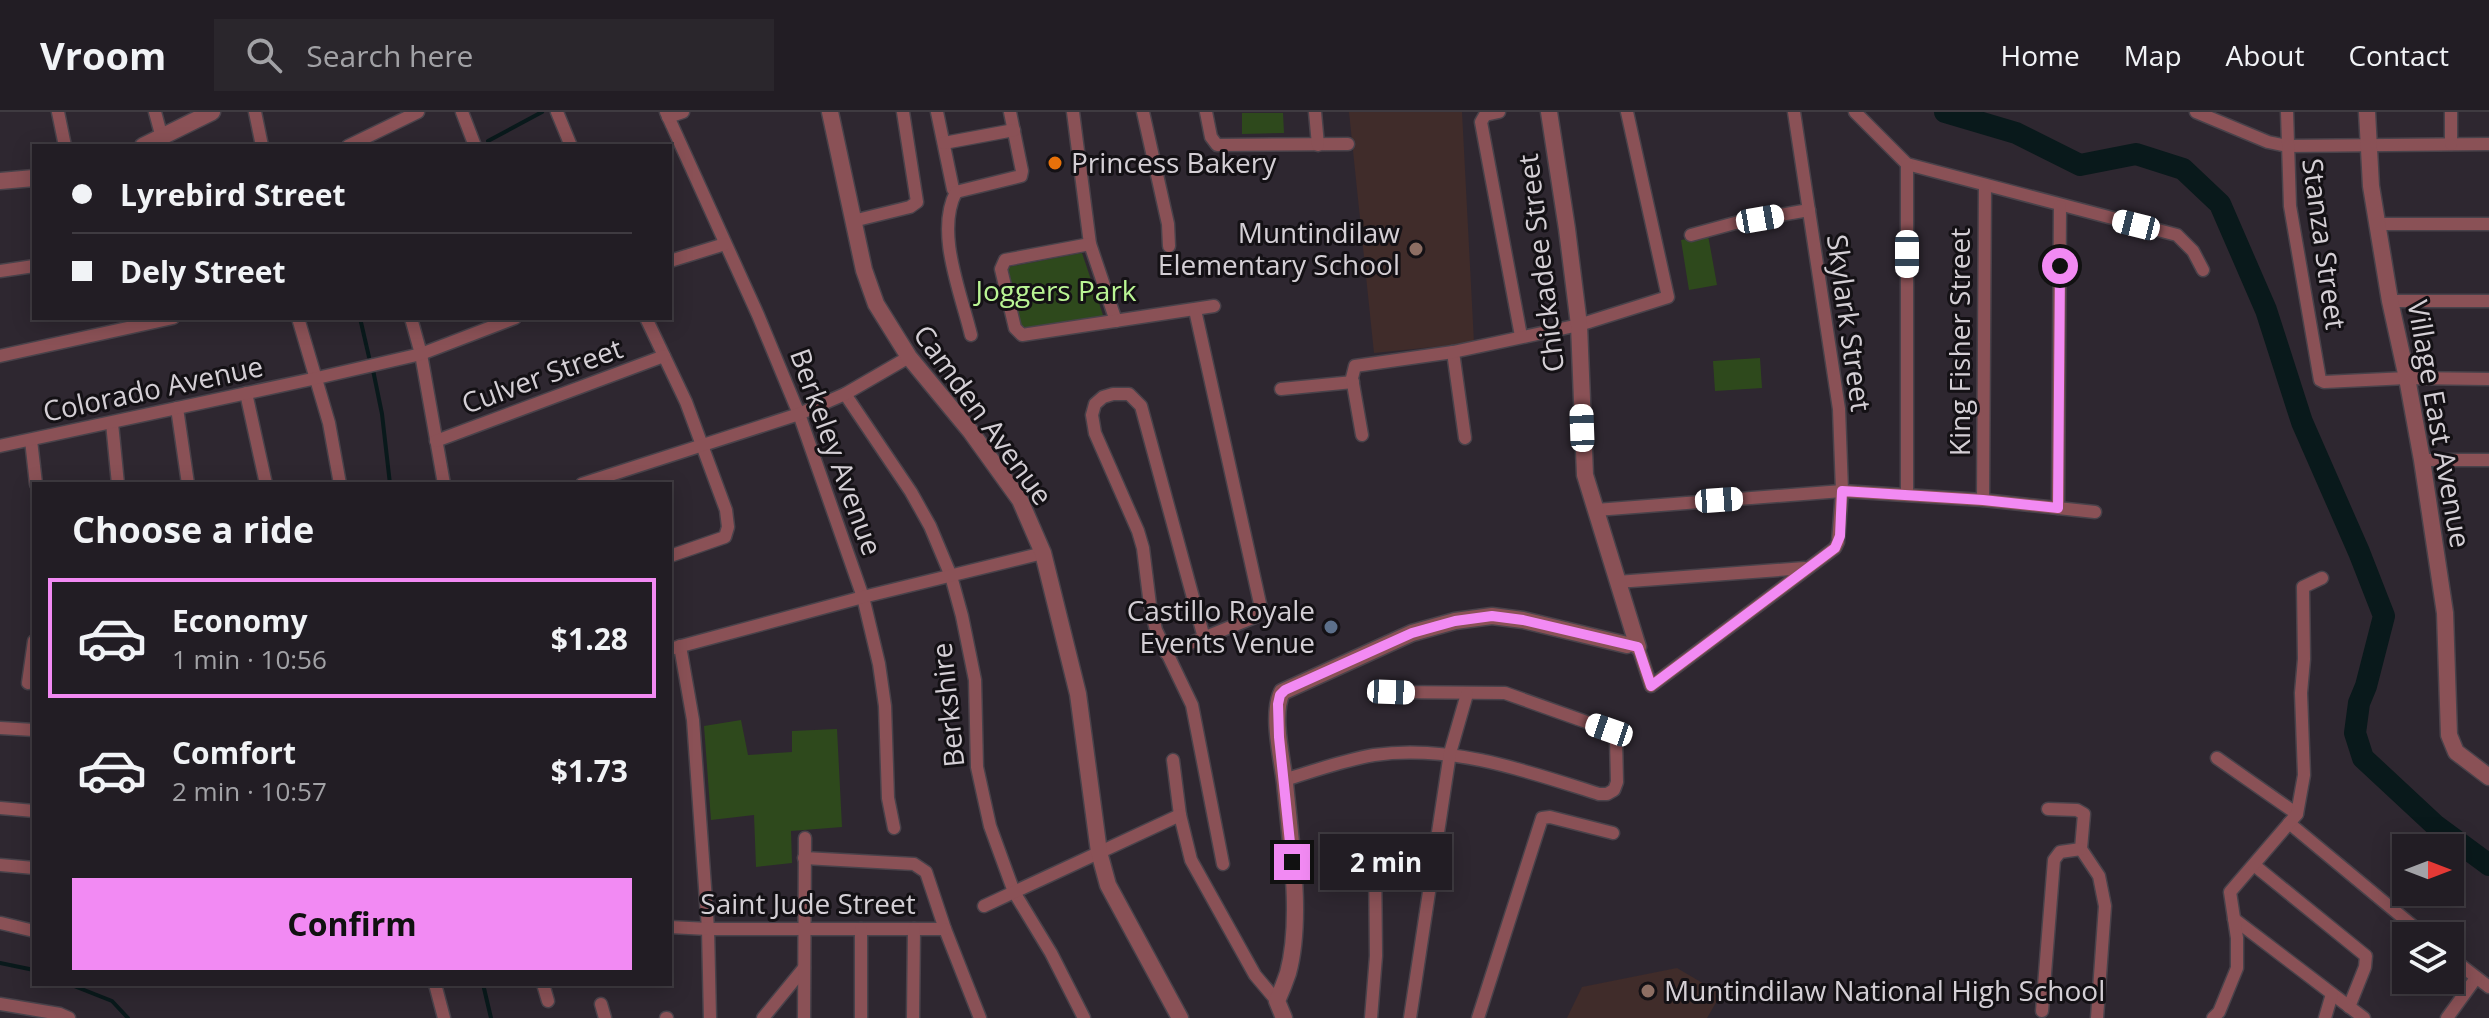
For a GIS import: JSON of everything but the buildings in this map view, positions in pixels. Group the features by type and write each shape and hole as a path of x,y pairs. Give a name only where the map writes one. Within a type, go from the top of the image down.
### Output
{"street":[{"path":"58,112 65,144"},
{"path":"155,112 162,138"},
{"path":"148,144 212,112"},
{"path":"255,112 262,144"},
{"path":"352,144 418,112"},
{"path":"462,112 474,144"},
{"path":"557,112 570,144"},
{"path":"667,114 683,112"},
{"name":"Camden Avenue","path":"830,112 864,270 876,304 909,357 971,432 1020,500 1043,553 1078,694 1099,852 1108,885 1180,1018"},
{"path":"853,221 910,207 917,202 903,112"},
{"path":"937,112 956,192"},
{"path":"971,335 948,245 950,204 956,192 1021,176 1010,112"},
{"path":"1073,112 1090,244 1116,321"},
{"path":"1143,112 1168,224 1169,246"},
{"path":"1206,112 1211,137 1217,145 1348,144"},
{"path":"1315,112 1318,145"},
{"path":"1499,112 1485,115 1481,122 1521,336"},
{"name":"Chickadee Street","path":"1549,112 1579,325 1585,475 1633,646 1651,686 1806,568"},
{"path":"1362,435 1353,382 1354,369 1359,364 1453,352 1579,325 1668,297 1627,112"},
{"name":"Skylark Street","path":"1794,112 1839,409 1842,491 1838,542 1835,548 1806,568"},
{"path":"1855,112 1907,164 2177,235 2193,251 2203,270"},
{"name":"Stanza Street","path":"2287,112 2290,206 2319,377 2322,382 2407,378"},
{"name":"Village East Avenue","path":"2367,112 2367,143 2377,224 2422,460 2445,613 2449,735 2456,752 2489,777"},
{"path":"2451,112 2451,144"},
{"name":"Berkeley Avenue","path":"667,114 799,414 863,597 883,692 888,798 894,828"},
{"path":"2203,114 2268,142 2287,146 2489,144"},
{"path":"944,143 1014,130"},
{"path":"1907,164 1907,494"},
{"path":"0,181 32,178"},
{"name":"King Fisher Street","path":"1983,500 1985,185"},
{"path":"2058,508 2060,206"},
{"path":"1691,235 1735,223 1809,210"},
{"path":"2377,224 2489,224"},
{"path":"672,260 725,244"},
{"path":"1090,244 1005,260 1001,269 1015,328 1022,335 1214,306"},
{"path":"0,271 32,266"},
{"path":"2390,301 2489,301"},
{"path":"1166,653 1259,613 1260,597 1195,310"},
{"path":"0,356 164,320"},
{"path":"299,320 329,423 340,482"},
{"path":"412,320 421,354 444,482"},
{"name":"Colorado Avenue","path":"0,446 421,354 510,320"},
{"path":"647,320 703,446 726,510 728,527 725,537 672,555"},
{"path":"1453,352 1465,438"},
{"name":"Culver Street","path":"436,441 664,356"},
{"path":"588,482 799,414 845,394 909,357"},
{"path":"2407,378 2489,379"},
{"path":"1281,389 1353,382"},
{"path":"246,393 266,482"},
{"name":"Berkshire","path":"845,394 911,492 930,526 951,576 975,680 977,767 990,826 1014,892 1051,953 1084,1018"},
{"path":"1204,638 1141,406 1129,394 1103,397 1093,409 1095,433 1138,531 1156,630 1192,705 1223,864"},
{"path":"177,408 188,482"},
{"path":"112,423 118,482"},
{"path":"31,440 36,482"},
{"path":"2422,460 2489,460"},
{"path":"1596,510 1842,491 1983,500 2095,512"},
{"path":"710,1018 708,929 693,720 675,648 1043,553"},
{"path":"1617,582 1806,568"},
{"path":"2213,1018 2219,1012 2237,968 2237,938 2230,892 2293,819 2304,775 2301,693 2303,587 2322,578"},
{"path":"1277,1001 1288,971 1295,923 1279,737 1278,704 1282,692 1412,633 1455,621 1492,616 1548,625 1633,646"},
{"path":"28,683 32,655"},
{"path":"1284,780 1375,755 1450,753 1599,794 1614,790 1617,782 1616,739 1609,730 1505,693 1391,692"},
{"path":"1410,1018 1450,753 1467,694"},
{"path":"0,728 32,730"},
{"path":"2217,758 2293,819 2409,922"},
{"path":"1173,760 1180,815 1191,860 1255,975 1277,1001 1284,1018"},
{"path":"0,808 32,811"},
{"path":"2048,809 2082,811 2085,819 2081,849 2099,876 2105,906 2097,1018"},
{"path":"984,906 1180,815"},
{"path":"1478,1018 1542,818 1550,817 1613,833"},
{"path":"804,1018 805,838"},
{"path":"2042,1011 2054,860 2064,850 2081,849"},
{"path":"1371,1018 1376,956 1375,857"},
{"path":"804,858 914,864 926,872 980,1018"},
{"path":"0,865 32,868"},
{"path":"2254,865 2366,956 2365,967 2349,1007"},
{"path":"2234,919 2364,1018"},
{"path":"1,923 32,931"},
{"name":"Saint Jude Street","path":"672,927 945,929"},
{"path":"861,929 861,1018"},
{"path":"913,1018 914,929"},
{"path":"763,1018 804,968"},
{"path":"2464,968 2489,987"},
{"path":"2447,1018 2476,978"},
{"path":"436,986 444,1018"},
{"path":"544,986 548,1001"},
{"path":"2325,1018 2332,994"},
{"path":"0,1004 20,1013 60,1014 69,1018"},
{"path":"601,1004 605,1018"}],"shaded area":[{"name":"Muntindilaw Elementary School","path":"1349,112 1462,112 1474,343 1374,353"},
{"name":"Muntindilaw National High School","path":"1677,968 1721,994 1707,1018 1567,1018 1582,987"}],"green space":[{"path":"1242,113 1283,113 1284,133 1242,134"},
{"path":"1708,235 1717,285 1689,290 1681,240"},
{"name":"Joggers Park","path":"1082,253 1104,318 1021,329 1008,267"},
{"path":"1760,358 1762,388 1715,391 1713,361"},
{"path":"741,720 748,755 792,752 792,731 837,729 842,827 791,831 792,863 756,867 754,815 711,820 704,726"}],"waterway":[{"path":"488,141 542,112"},
{"path":"1945,112 2016,133 2080,165 2136,154 2183,169 2220,204 2266,310 2302,422 2384,616 2359,703 2355,733 2363,758 2435,825 2489,865"},
{"path":"360,320 369,357"},
{"path":"373,370 390,482"},
{"path":"0,963 32,970"},
{"path":"74,986 112,1001 128,1018"},
{"path":"483,986 491,1018"}],"place":[{"name":"Princess Bakery","path":"1055,163"},
{"name":"Muntindilaw Elementary School","path":"1416,249"},
{"name":"Castillo Royale Events Venue","path":"1331,627"},
{"name":"Muntindilaw National High School","path":"1648,991"}],"route":[{"path":"1292,862 1279,737 1278,704 1285,690 1412,633 1455,621 1492,616 1560,627 1638,647 1651,686 1835,548 1840,536 1842,491 2058,508 2060,266"}]}
